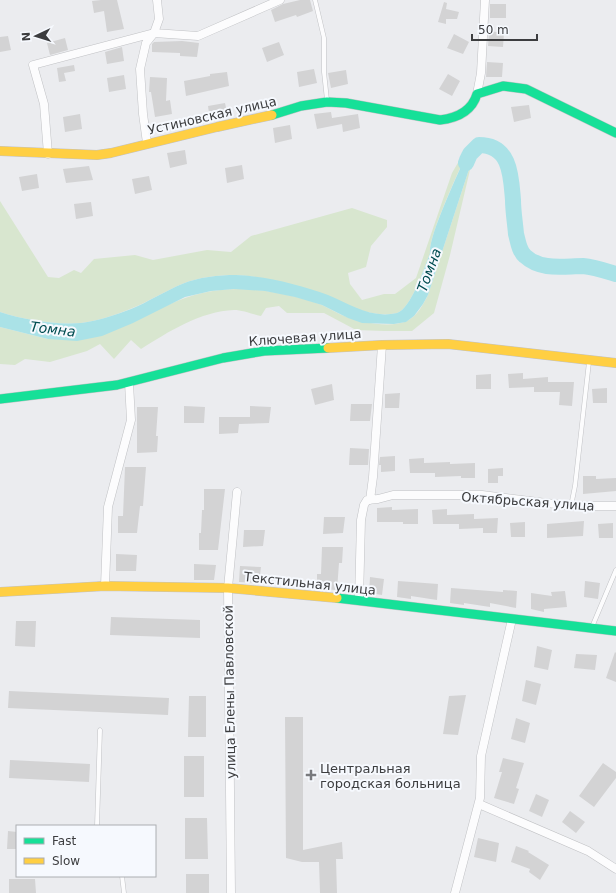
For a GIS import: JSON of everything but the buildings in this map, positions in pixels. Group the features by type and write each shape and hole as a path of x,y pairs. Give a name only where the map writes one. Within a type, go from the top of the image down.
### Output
{"street":[{"path":"147,143 143,114 140,69 146,43 154,33 159,19 158,0"},
{"path":"48,154 44,104 33,65 154,33 198,36 280,0"},
{"path":"485,0 480,73 477,94 503,86 526,89 616,133"},
{"name":"Устиновская улица","path":"0,152 97,155 282,113 301,106 327,102 346,103 440,120 451,119 467,110 476,101 477,94"},
{"name":"Ключевая улица","path":"0,399 129,383 223,358 264,351 382,345 448,344 616,363"},
{"path":"358,600 361,520 364,506 367,500 370,500 374,477 382,345"},
{"path":"105,586 108,507 130,420 129,383"},
{"name":"улица Елены Павловской","path":"231,893 228,588 237,492"},
{"name":"Октябрьская улица","path":"370,500 393,495 482,495 571,506 616,506"},
{"name":"Текстильная улица","path":"0,592 105,586 228,588 358,600 616,631"},
{"path":"455,893 479,804 481,756 512,619"},
{"path":"479,804 588,851 616,869"}],"lane":[{"path":"315,0 324,38 324,72 327,102"},
{"path":"571,506 575,486 590,360"},
{"path":"592,627 616,570"},
{"path":"97,825 100,730"},
{"path":"122,877 124,893"}],"green space":[{"path":"463,154 466,155 438,220 430,253 421,277 407,304 397,313 381,314 365,312 274,281 236,275 222,275 188,282 130,309 106,318 81,323 50,323 29,320 0,312 0,201 48,277 59,278 74,270 81,273 94,259 135,255 153,260 207,250 231,252 251,236 352,208 387,220 387,227 371,246 366,267 348,273 350,284 362,300 384,294 395,294 416,278 452,173"},
{"path":"473,157 450,255 434,313 412,331 356,330 324,313 287,313 279,306 266,308 261,316 234,310 209,314 185,324 141,349 131,340 114,359 100,344 87,351 50,362 25,359 15,365 0,364 0,327 48,339 168,305 191,296 216,290 240,289 266,291 301,298 322,305 344,316 368,323 393,324 407,321 417,313 428,295"}],"water":[{"path":"466,155 473,157 428,295 414,316 406,322 394,324 362,323 322,305 295,297 265,291 234,289 211,291 185,297 133,323 102,336 77,341 48,339 0,327 0,312 29,320 50,323 81,323 94,321 131,309 188,282 209,277 229,275 259,277 306,288 328,295 361,310 378,314 397,313 407,304 421,277 430,253 438,220"}],"waterway":[{"name":"Томна","path":"467,160 469,156 466,163 470,154 479,145 490,146 498,150 503,156 510,172 516,234 520,249 531,261 553,267 583,266 616,274"}],"traffic: fast":[{"path":"272,115 301,106 327,102 346,103 440,120 463,113 472,105 477,94 503,86 526,89 616,133"},
{"path":"0,399 117,385 223,358 264,351 328,348"},
{"path":"337,598 616,631"}],"traffic: slow":[{"path":"0,151 97,155 272,115"},
{"path":"328,348 448,344 616,363"},
{"path":"0,592 105,586 228,588 337,598"}],"place":[{"name":"Центральная городская больница","path":"311,775"}]}
